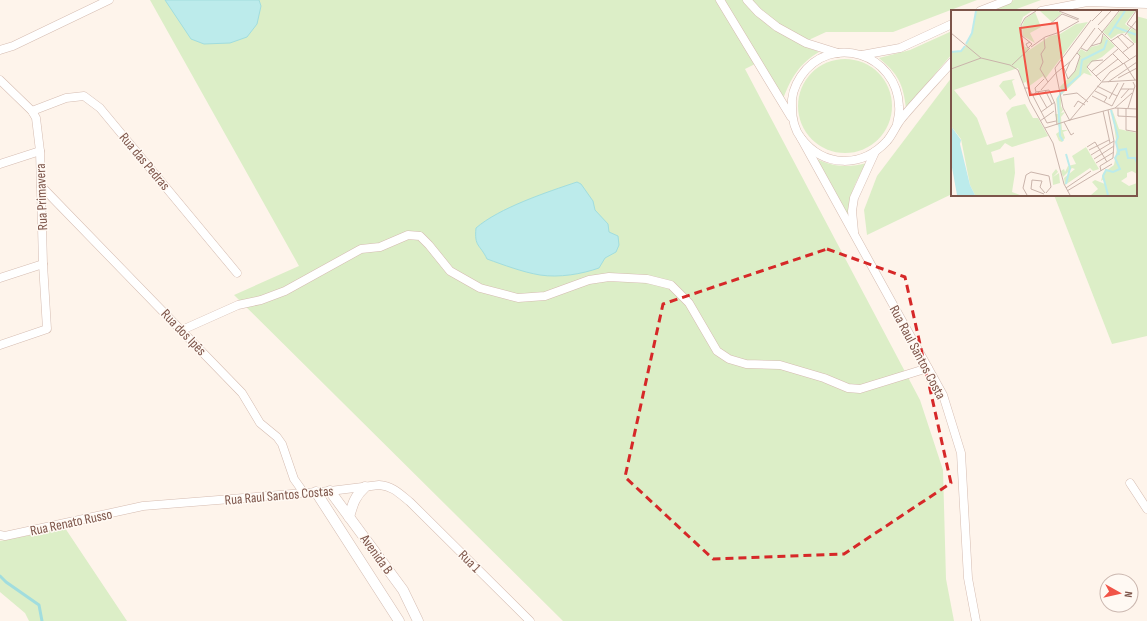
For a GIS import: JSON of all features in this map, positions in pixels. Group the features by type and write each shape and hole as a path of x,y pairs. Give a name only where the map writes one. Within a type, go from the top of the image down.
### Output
{"street":[{"path":"0,50 13,46 108,0"},
{"path":"720,0 792,119 800,138 812,150 827,158 843,161 860,159 875,152 888,140 897,124 951,63"},
{"path":"748,0 758,12 783,30 806,43 838,53"},
{"path":"983,10 1008,0"},
{"path":"1046,10 1087,2 1147,4"},
{"path":"862,55 900,48 951,24"},
{"path":"792,119 791,101 796,84 806,69 821,58 838,53 850,52 862,55 877,62 889,75 897,90 900,107 897,124"},
{"name":"Rua Primavera","path":"0,80 32,111 36,118 40,151 43,264 47,329 0,345"},
{"name":"Rua das Pedras","path":"32,111 66,98 84,96 100,108 237,273"},
{"name":"Rua Raul Santos Costa","path":"800,138 943,394 961,453 968,578 976,621"},
{"path":"0,164 40,151"},
{"name":"Rua Raul Santos Costa","path":"854,234 852,211 854,198 875,152"},
{"name":"Rua dos Ipês","path":"41,186 242,392 260,423 277,437 282,444 294,479 304,493"},
{"path":"182,330 238,305 261,300 285,291 361,249 380,247 408,235 420,236 450,271 480,288 518,298 545,296 589,280 609,277 647,279 670,284 689,303 717,351 729,359 746,364 780,366 824,378 848,388 860,389 928,368"},
{"path":"0,278 43,264"},
{"path":"1130,483 1147,509"},
{"name":"Rua Raul Santos Costas","path":"143,506 387,486 394,489 410,502"},
{"path":"349,517 357,494 365,487"},
{"name":"Avenida B","path":"330,491 403,590 418,621"},
{"name":"Avenida B","path":"316,492 399,621"},
{"name":"Rua 1","path":"410,502 530,621"},
{"name":"Rua Renato Russo","path":"0,536 143,506"}],"highlighted area":[{"path":"827,249 905,277 951,483 844,554 713,559 625,477 663,304"}],"green space":[{"path":"150,0 977,0 893,32 826,32 800,44 819,52 806,61 796,72 783,99 761,61 745,69 920,400 943,470 946,579 954,621 563,621 234,295 299,266"},
{"path":"1014,0 1041,0 1014,10 991,10"},
{"path":"1137,16 1147,19 1147,336 1112,344 1054,196 1137,196"},
{"path":"951,31 951,55 906,108 901,85 891,69 879,58 910,50"},
{"path":"845,59 863,63 878,73 888,88 892,106 888,124 878,139 863,149 845,153 827,149 812,139 802,124 798,106 802,88 812,73 827,63"},
{"path":"951,78 951,194 867,235 864,210 877,176"},
{"path":"815,158 840,166 853,166 867,163 853,190 848,220"},
{"path":"65,528 127,621 29,621 25,613 0,592 0,541"}],"water":[{"path":"165,0 259,0 261,6 257,24 247,37 230,43 204,44 191,39"},
{"path":"577,182 581,184 593,201 595,210 608,224 609,232 618,236 619,245 616,252 605,258 599,268 570,275 547,276 527,272 487,259 478,245 476,239 476,228 510,207"}],"waterway":[{"path":"0,576 6,582 39,605 42,621"}]}
